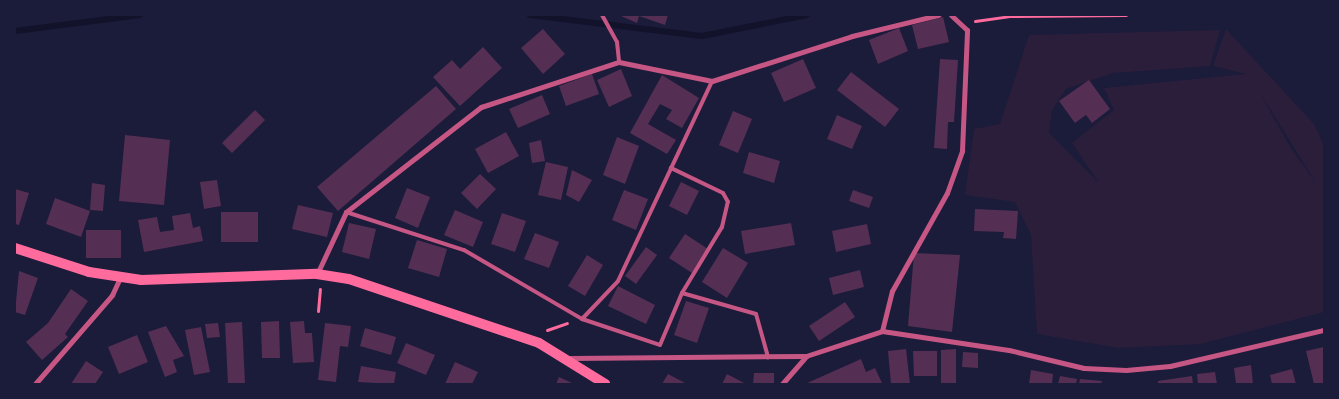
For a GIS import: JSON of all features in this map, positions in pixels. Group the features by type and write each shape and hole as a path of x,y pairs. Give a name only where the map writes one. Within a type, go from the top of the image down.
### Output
{"main road":[{"path":"15,248 120,278 319,275 410,297 539,343 570,358 605,384"}],"street":[{"path":"319,275 346,212 481,107 619,62 712,81 852,36 938,15"},
{"path":"882,331 892,292 958,170 967,30 962,23 951,15"},
{"path":"35,384 112,295 120,278"},
{"path":"570,358 768,358 806,356 882,331 1009,350 1084,368 1126,370 1170,366 1324,330"},
{"path":"782,384 806,356"}],"lane":[{"path":"602,15 616,42 619,62"},
{"path":"582,319 618,281 712,81"},
{"path":"346,212 464,250 582,319 660,345 682,293 716,242 728,202 723,193 671,168"},
{"path":"682,293 756,314 768,358"}],"path":[{"path":"962,23 1010,16 1126,15"},
{"path":"318,311 319,275"}],"shaded area":[{"path":"1226,29 1314,124 1324,145 1324,312 1200,344 1119,348 1037,334 1031,235 1015,202 965,195 974,129 1000,124 1029,35 1220,30 1210,66 1113,73 1066,89 1052,110 1049,133 1099,183 1072,143 1114,110 1104,88 1246,74 1213,66","holes":["1259,91 1316,183 1290,147"]}],"building":[{"path":"619,15 668,15 665,25 639,16 637,23"},
{"path":"943,17 949,42 918,49 912,25"},
{"path":"899,28 908,51 878,64 869,40"},
{"path":"543,29 565,54 543,74 521,48"},
{"path":"483,47 502,68 460,106 433,77 452,60 460,69"},
{"path":"803,59 816,88 784,102 771,73"},
{"path":"940,59 958,60 954,122 948,122 947,149 934,148"},
{"path":"621,69 632,96 609,107 597,80"},
{"path":"851,72 899,109 885,127 837,90"},
{"path":"592,74 599,94 566,106 559,86"},
{"path":"662,75 699,98 682,128 666,119 672,110 660,104 648,124 676,140 667,154 630,133"},
{"path":"1089,80 1110,109 1092,123 1086,115 1075,123 1059,101"},
{"path":"436,86 456,109 338,211 317,187"},
{"path":"542,95 550,114 518,128 509,109"},
{"path":"255,110 265,120 232,153 222,143"},
{"path":"733,111 752,119 738,153 719,145"},
{"path":"837,115 862,126 852,149 827,139"},
{"path":"506,132 519,156 488,173 475,149"},
{"path":"125,135 170,140 164,205 119,201"},
{"path":"617,137 639,146 625,184 603,175"},
{"path":"541,140 545,161 532,163 529,143"},
{"path":"749,152 780,161 774,183 743,173"},
{"path":"546,162 568,167 561,200 538,195"},
{"path":"572,170 592,180 579,202 566,195"},
{"path":"480,174 496,189 477,209 461,193"},
{"path":"217,180 221,206 204,209 200,182"},
{"path":"681,182 699,191 687,215 669,206"},
{"path":"92,183 105,185 103,211 90,210"},
{"path":"407,188 430,197 418,228 395,218"},
{"path":"15,189 29,193 19,225 15,224"},
{"path":"624,190 648,199 636,230 612,220"},
{"path":"853,190 873,197 869,208 849,201"},
{"path":"55,198 90,211 81,237 46,224"},
{"path":"298,205 333,213 327,237 292,229"},
{"path":"975,209 1018,211 1016,239 1003,238 1004,232 974,231"},
{"path":"455,210 483,222 473,247 444,235"},
{"path":"221,212 258,212 258,242 221,242"},
{"path":"190,213 193,228 200,226 203,241 144,252 138,220 157,217 160,232 174,230 172,216"},
{"path":"502,213 526,221 515,252 491,244"},
{"path":"349,223 376,229 369,259 342,252"},
{"path":"791,223 795,245 745,254 741,231"},
{"path":"867,224 871,244 836,252 832,231"},
{"path":"86,230 121,230 121,258 86,258"},
{"path":"535,233 559,242 549,268 524,259"},
{"path":"685,234 708,249 692,273 669,258"},
{"path":"417,240 447,249 439,277 408,268"},
{"path":"646,247 657,255 636,284 625,276"},
{"path":"723,248 748,263 727,298 702,282"},
{"path":"914,253 960,255 952,332 908,326"},
{"path":"587,255 603,265 585,296 568,286"},
{"path":"860,270 864,287 833,295 829,278"},
{"path":"19,271 38,278 25,315 15,312"},
{"path":"618,286 655,305 646,324 608,306"},
{"path":"71,289 88,301 65,334 68,337 42,360 26,342 48,323"},
{"path":"686,301 709,308 697,343 674,335"},
{"path":"845,302 855,317 819,341 809,326"},
{"path":"279,321 280,358 262,358 261,322"},
{"path":"304,321 305,333 312,333 314,362 293,363 290,322"},
{"path":"242,322 245,383 228,384 225,323"},
{"path":"218,323 220,337 207,338 205,324"},
{"path":"325,323 351,326 348,347 340,346 336,382 318,380"},
{"path":"166,326 184,356 173,360 177,372 165,377 148,332"},
{"path":"201,327 210,372 194,375 185,330"},
{"path":"365,328 396,337 391,355 360,346"},
{"path":"137,335 148,362 119,374 108,347"},
{"path":"406,343 435,355 426,375 397,363"},
{"path":"1324,347 1324,384 1314,384 1306,351"},
{"path":"906,349 910,384 891,384 888,351"},
{"path":"956,349 956,383 941,383 941,350"},
{"path":"913,351 937,351 937,376 914,376"},
{"path":"963,352 978,353 978,368 962,367"},
{"path":"861,359 866,372 875,368 882,383 805,384"},
{"path":"86,361 103,372 95,384 71,384"},
{"path":"455,362 478,372 472,384 445,384"},
{"path":"1251,365 1253,384 1236,384 1234,368"},
{"path":"361,366 396,372 394,384 358,382"},
{"path":"1292,369 1296,384 1272,384 1270,375"},
{"path":"1031,370 1053,374 1052,384 1029,384"},
{"path":"1215,372 1217,384 1198,384 1197,374"},
{"path":"754,373 774,373 774,384 753,384"},
{"path":"668,374 687,384 662,384"},
{"path":"727,374 746,384 722,384"},
{"path":"1060,376 1077,379 1076,384 1058,384"},
{"path":"1192,376 1193,384 1158,384 1158,381"},
{"path":"559,377 574,384 556,384"},
{"path":"1080,379 1102,381 1101,384 1079,384"}],"waterway":[{"path":"15,31 140,15"},
{"path":"530,15 702,36 807,15"}]}
